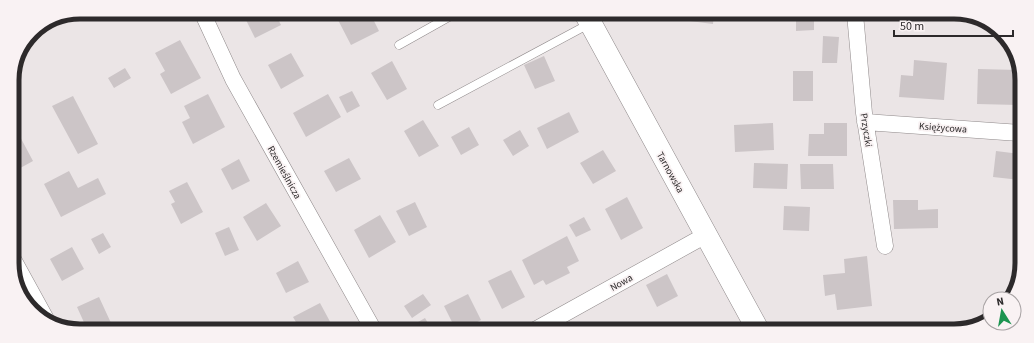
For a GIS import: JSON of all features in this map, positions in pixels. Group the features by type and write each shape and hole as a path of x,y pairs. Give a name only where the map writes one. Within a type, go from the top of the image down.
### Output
{"main road":[{"name":"Tarnowska","path":"588,19 755,324"}],"street":[{"name":"Rzemieślnicza","path":"205,19 233,79 370,324"},
{"name":"Przyczki","path":"855,19 865,122 885,246"},
{"name":"Księżycowa","path":"865,122 1015,133"},
{"name":"Nowa","path":"546,324 706,235"},
{"path":"20,272 40,309"}],"lane":[{"path":"399,45 445,19"},
{"path":"438,105 585,19"}],"building":[{"path":"246,19 278,19 281,25 255,38"},
{"path":"373,19 379,31 351,45 338,20"},
{"path":"674,19 714,19 713,24"},
{"path":"796,19 814,19 814,30 796,31"},
{"path":"915,19 931,19 931,21"},
{"path":"823,36 839,37 837,63 822,63"},
{"path":"180,40 201,78 171,94 160,74 165,71 155,53"},
{"path":"291,53 304,76 281,89 268,65"},
{"path":"544,56 555,81 535,89 524,65"},
{"path":"914,60 947,63 944,100 899,97 901,75 913,76"},
{"path":"392,61 407,89 387,100 371,73"},
{"path":"125,68 131,78 114,88 108,78"},
{"path":"978,69 1014,70 1015,105 977,104"},
{"path":"793,71 813,71 813,101 793,101"},
{"path":"352,91 360,106 347,113 339,97"},
{"path":"208,94 225,127 193,144 182,122 190,118 184,106"},
{"path":"328,94 341,117 306,137 293,113"},
{"path":"73,96 98,144 78,154 52,106"},
{"path":"569,112 579,132 547,149 537,128"},
{"path":"423,120 439,146 419,157 404,131"},
{"path":"773,123 774,150 735,152 734,125"},
{"path":"824,123 847,123 847,156 808,156 809,134 824,134"},
{"path":"469,127 479,145 461,155 451,137"},
{"path":"520,130 529,146 513,156 503,140"},
{"path":"19,135 33,161 19,169"},
{"path":"603,150 616,171 593,184 580,163"},
{"path":"996,151 1015,153 1015,179 993,177"},
{"path":"349,158 361,179 336,192 324,171"},
{"path":"239,159 250,181 232,190 221,169"},
{"path":"754,163 788,164 787,189 753,188"},
{"path":"800,164 833,164 834,189 801,189"},
{"path":"69,171 78,188 98,178 106,194 61,217 44,184"},
{"path":"187,182 203,212 181,224 171,204 175,202 169,191"},
{"path":"627,197 643,228 621,240 605,209"},
{"path":"893,200 918,200 918,210 938,209 938,228 894,229"},
{"path":"415,202 427,227 409,236 396,211"},
{"path":"266,203 281,226 257,241 243,217"},
{"path":"784,206 810,207 809,231 783,230"},
{"path":"380,215 396,242 369,258 354,230"},
{"path":"584,217 591,230 576,237 569,225"},
{"path":"229,227 239,250 225,256 215,233"},
{"path":"103,233 111,247 99,254 91,239"},
{"path":"567,236 579,261 567,267 570,273 546,285 543,280 534,285 522,260"},
{"path":"72,247 84,269 62,281 50,259"},
{"path":"867,256 872,306 837,310 835,294 825,296 823,275 845,273 844,259"},
{"path":"298,261 309,282 286,293 276,273"},
{"path":"511,270 525,297 502,309 488,281"},
{"path":"667,274 678,296 657,307 646,285"},
{"path":"423,294 431,305 412,318 404,306"},
{"path":"468,294 481,320 474,324 453,324 444,306"},
{"path":"99,297 111,323 85,324 77,307"},
{"path":"320,303 331,324 297,324 293,317"},
{"path":"425,318 428,324 415,324"}]}
